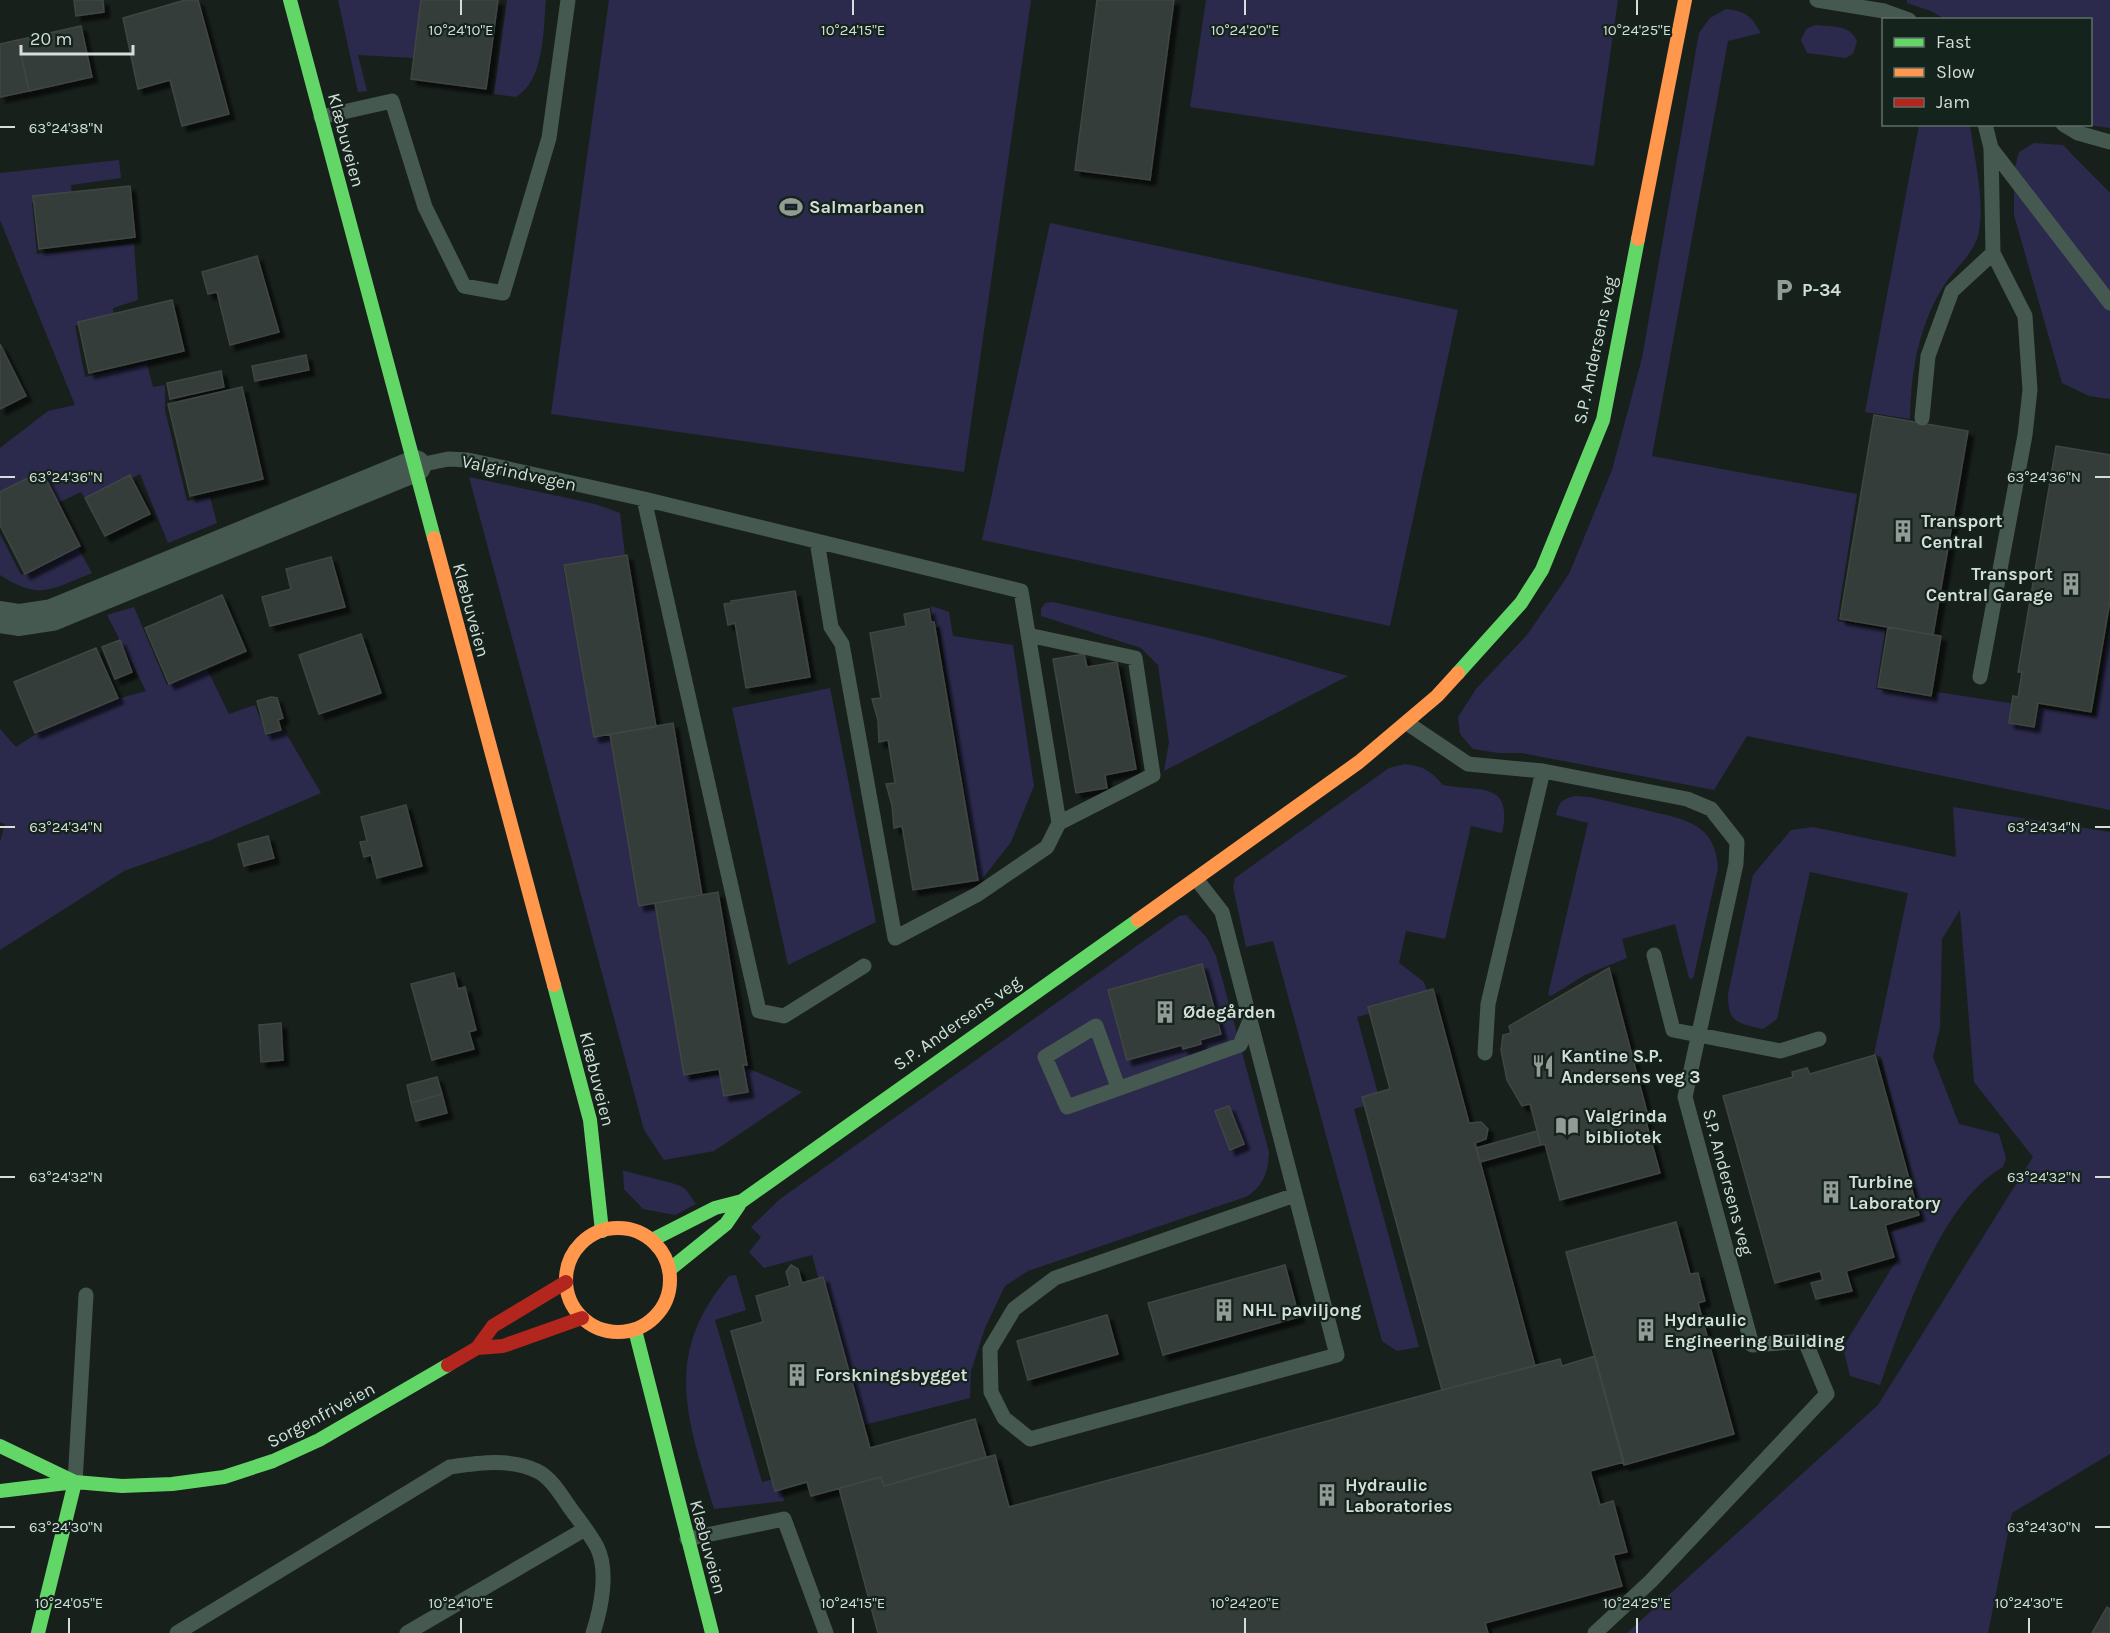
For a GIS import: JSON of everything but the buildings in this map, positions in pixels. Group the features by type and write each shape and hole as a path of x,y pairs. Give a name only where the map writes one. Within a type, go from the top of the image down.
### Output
{"street":[{"name":"Klæbuveien","path":"290,0 590,1120 602,1231"},
{"name":"S.P. Andersens veg","path":"669,1270 726,1224 742,1201 1351,769 1407,723 1494,636 1521,603 1542,570 1603,420 1685,0"},
{"name":"Valgrindvegen","path":"0,617 19,620 52,615 416,466"},
{"name":"S.P. Andersens veg","path":"652,1240 716,1208 742,1201"},
{"path":"630,1230 652,1240 661,1251 669,1270 669,1293 665,1305 651,1321 635,1330 614,1332 597,1327 582,1318 572,1303 566,1282 567,1271 576,1251 592,1235 602,1231 630,1230"},
{"name":"Sorgenfriveien","path":"75,1482 122,1486 172,1484 224,1477 273,1461 319,1440 477,1348 493,1326 566,1282"},
{"name":"Sorgenfriveien","path":"477,1348 503,1346 582,1318"},
{"name":"Klæbuveien","path":"635,1330 712,1633"},
{"path":"0,1446 75,1482"},
{"path":"0,1491 7,1492 75,1482"},
{"path":"38,1633 75,1482"}],"lane":[{"path":"321,117 392,101 425,207 464,286 503,293 549,138 568,0"},
{"path":"1817,0 1885,6 1906,18"},
{"path":"1980,677 2025,435 2030,390 2025,316 1993,253 1991,148 1986,126"},
{"path":"2066,126 2078,133 2110,142"},
{"path":"1991,148 2110,303"},
{"path":"1922,418 1928,356 1952,291 1993,253"},
{"name":"Valgrindvegen","path":"416,466 448,459 468,460 644,499 1021,591 1028,635"},
{"path":"644,499 759,1011 784,1016 864,966"},
{"path":"817,542 831,627 843,644 895,938 978,894 1047,847 1059,823 1028,635 1135,658 1153,775 1059,823"},
{"name":"S.P. Andersens veg","path":"1407,723 1468,764 1543,771 1687,799 1711,809 1737,842 1736,864 1685,1098 1752,1345 1805,1341 1827,1394 1651,1581 1595,1633"},
{"path":"1485,1053 1488,1004 1543,771"},
{"path":"1197,880 1222,912 1337,1355 1030,1439 1004,1418 991,1392 990,1349 1014,1309 1055,1278 1295,1195"},
{"path":"1654,955 1673,1030 1780,1051 1819,1039"},
{"path":"1118,1087 1096,1026 1045,1057 1067,1107 1118,1087 1201,1061 1240,1045 1250,1020"},
{"path":"75,1482 86,1295"},
{"path":"177,1633 450,1467 483,1462 514,1465 538,1471 557,1489 598,1548 602,1574 601,1610 592,1633"},
{"path":"687,1539 783,1519 826,1633"},
{"path":"406,1633 585,1530"}],"shaded area":[{"path":"338,0 421,0 413,58 358,55 367,91 358,92"},
{"path":"507,0 546,0 543,39 537,66 525,89 516,97 494,94"},
{"name":"Salmarbanen","path":"609,0 1031,0 964,472 551,414"},
{"path":"1206,0 1618,0 1594,166 1190,107"},
{"path":"1907,0 2110,0 2110,128 2092,125 2092,18 1943,18 1907,3"},
{"path":"1726,9 1747,15 1761,33 1728,41 1652,456 1857,494 1837,621 1885,630 1876,689 1935,698 1937,692 2095,716 2110,622 2110,810 1747,736 1714,790 1522,753 1498,753 1473,749 1460,734 1458,717 1476,689 1527,635 1569,574 1612,470 1642,358 1699,33 1710,18"},
{"path":"1815,25 1839,27 1850,32 1857,41 1853,54 1845,58 1807,53 1801,40 1806,29"},
{"path":"1919,126 1970,126 1979,182 1981,213 1977,239 1966,258 1943,287 1927,318 1914,368 1910,419 1865,412"},
{"path":"2034,143 2063,145 2110,193 2110,399 2089,396 2062,383 2014,215 2014,171 2019,152"},
{"path":"119,160 121,178 71,185 72,196 32,203 37,254 134,244 138,300 113,308 114,317 75,326 85,377 147,364 153,387 165,385 165,410 187,501 210,497 217,523 168,543 140,474 86,500 81,492 56,504 0,494 0,448 48,411 75,405 0,220 0,173"},
{"path":"1050,223 1458,310 1390,626 982,540"},
{"path":"469,477 595,504 620,513 625,555 563,566 594,737 610,737 659,900 691,1079 750,1069 802,1092 714,1151 664,1160 644,1130"},
{"path":"0,534 21,575 77,546 92,573 55,588 36,590 25,588 0,575"},
{"path":"1053,602 1206,637 1348,676 1164,771 1169,742 1158,665 1141,648 1041,616 1041,609 1045,603"},
{"path":"931,606 949,612 953,636 1013,645 1034,786 1011,842 979,883 939,627 933,628"},
{"path":"134,607 167,685 207,669 229,714 255,705 267,736 284,730 321,793 211,840 124,871 0,950 0,842 5,824 0,822 0,729 16,747 79,713 146,691 107,615"},
{"path":"830,688 876,922 788,965 732,708"},
{"path":"1405,764 1426,770 1443,785 1480,789 1498,796 1503,804 1504,816 1502,833 1471,826 1445,939 1406,931 1399,963 1424,982 1429,997 1357,1017 1380,1101 1354,1109 1419,1347 1397,1351 1382,1341 1273,941 1246,947 1233,887 1235,878 1389,768"},
{"path":"1575,796 1590,797 1687,821 1705,833 1711,842 1716,853 1718,868 1693,979 1689,978 1675,924 1622,939 1627,958 1585,975 1551,996 1548,994 1588,823 1556,815 1562,802"},
{"path":"1953,807 2110,832 2110,1454 2012,1513 1988,1633 1627,1633 1878,1405 2033,1157 1974,1082 1960,910 1942,939 1940,1028 1933,1057 1959,1124 1999,1134 2006,1158 2003,1167 1980,1184 1960,1207 1942,1234 1926,1265 1900,1328 1880,1385 1850,1376 1843,1347 1898,1258 1890,1232 1923,1221 1881,1057 1874,1054 1908,893 1810,872 1777,1019 1763,1029 1740,1023 1732,1016 1728,994 1753,875 1791,830 1813,827 1956,857"},
{"path":"1186,915 1207,938 1216,956 1269,1152 1268,1166 1261,1182 1248,1196 1028,1271 1005,1286 985,1328 971,1371 970,1398 860,1426 812,1255 764,1268 749,1252 761,1237 751,1227 780,1199 1179,916"},
{"path":"623,1170 680,1186 687,1191 696,1204 675,1215 643,1209 624,1189"},
{"path":"736,1275 746,1310 715,1320 762,1482 779,1478 784,1501 714,1509 689,1417 686,1389 688,1361 694,1334 708,1305 729,1276"}],"traffic: fast":[{"path":"290,0 434,538"},
{"path":"1458,673 1521,603 1542,570 1603,420 1638,239"},
{"path":"652,1240 715,1208 742,1201 1138,920"},
{"path":"554,985 590,1120 602,1231"},
{"path":"669,1270 726,1224 739,1205"},
{"path":"635,1330 712,1633"},
{"path":"0,1491 75,1482 122,1486 172,1484 224,1477 273,1461 319,1440 448,1365"},
{"path":"0,1446 75,1482"},
{"path":"38,1633 75,1482"}],"traffic: slow":[{"path":"1638,239 1685,0"},
{"path":"434,538 554,985"},
{"path":"1138,920 1359,762 1437,696 1458,673"},
{"path":"618,1228 638,1232 655,1243 666,1260 670,1280 666,1300 655,1317 638,1328 618,1332 598,1328 581,1317 570,1300 566,1280 570,1260 581,1243 598,1232 618,1228"}],"traffic: jam":[{"path":"448,1365 477,1348 493,1326 566,1282"},
{"path":"477,1348 503,1346 582,1318"}],"place":[{"name":"Salmarbanen","path":"791,207"},
{"name":"P-34","path":"1784,290"},
{"name":"Transport Central","path":"1903,531"},
{"name":"Transport Central Garage","path":"2071,584"},
{"name":"Ødegården","path":"1165,1012"},
{"name":"Kantine S.P. Andersens veg 3","path":"1543,1066"},
{"name":"Valgrinda bibliotek","path":"1567,1126"},
{"name":"Turbine Laboratory","path":"1831,1192"},
{"name":"NHL paviljong","path":"1224,1310"},
{"name":"Hydraulic Engineering Building","path":"1646,1330"},
{"name":"Forskningsbygget","path":"797,1375"},
{"name":"Hydraulic Laboratories","path":"1327,1495"}]}
